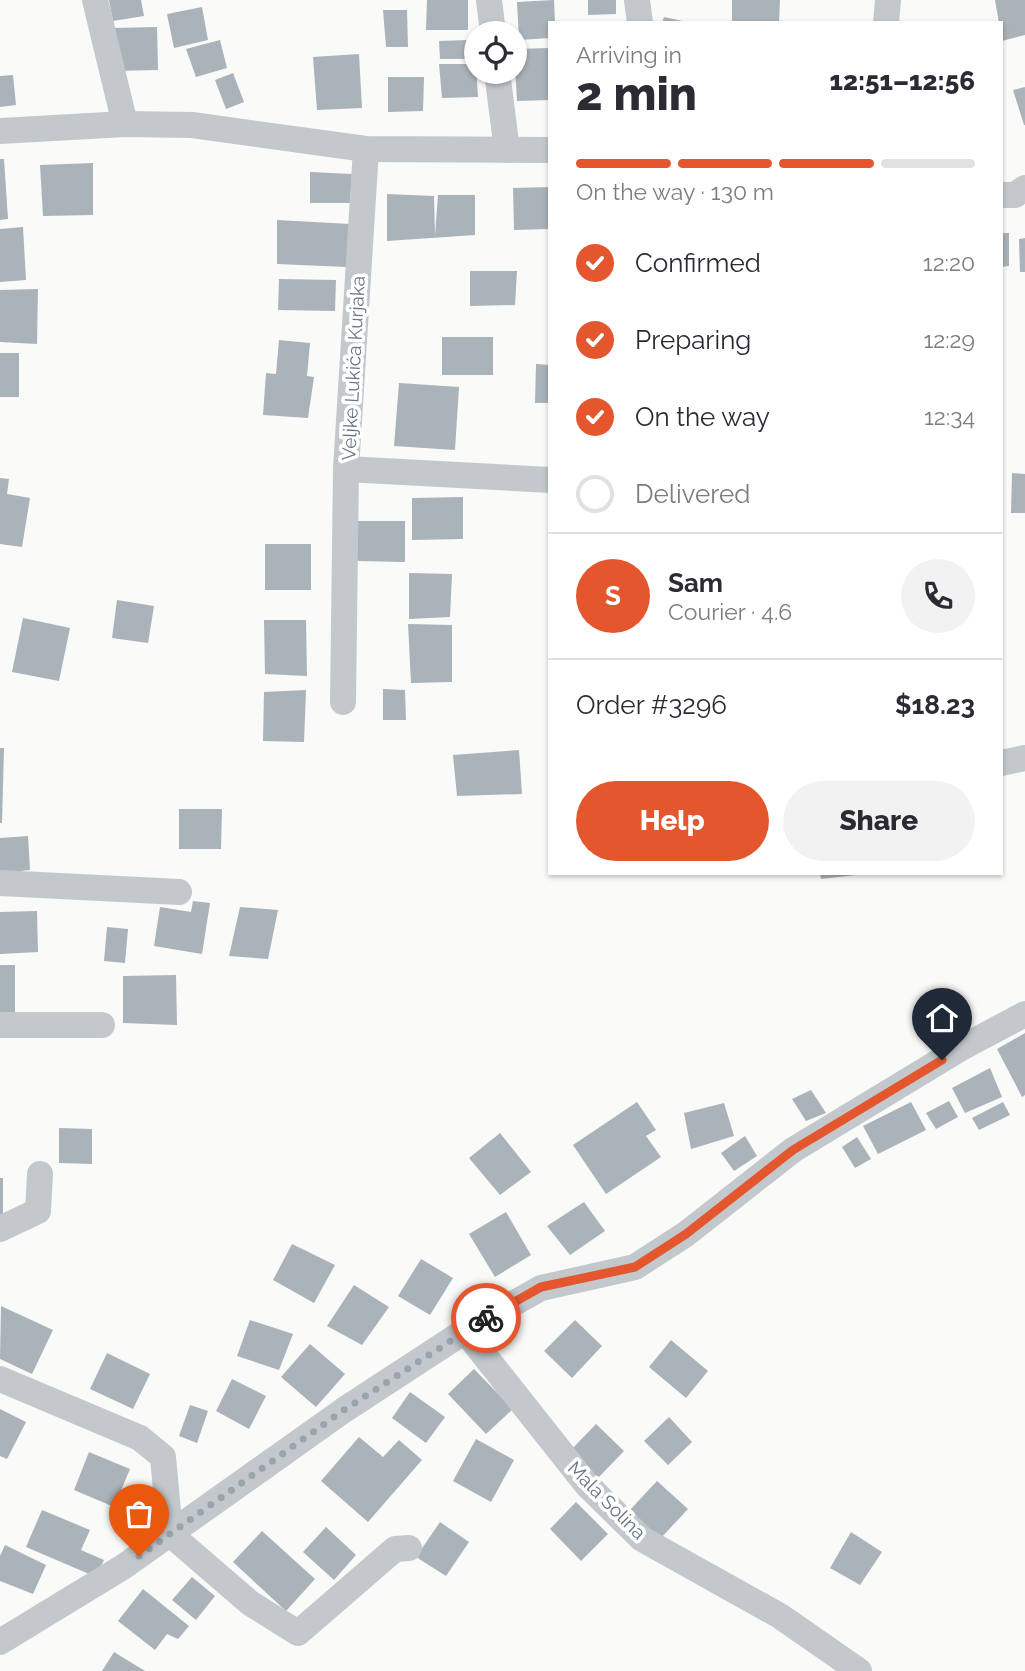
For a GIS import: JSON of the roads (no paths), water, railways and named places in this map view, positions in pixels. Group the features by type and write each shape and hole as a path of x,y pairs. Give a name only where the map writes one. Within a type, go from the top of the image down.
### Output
{"street":[{"path":"95,0 125,124"},
{"path":"489,0 492,21"},
{"path":"637,0 640,21"},
{"path":"886,21 888,0"},
{"path":"499,84 507,149"},
{"path":"0,131 125,124 192,125 366,149 548,150"},
{"name":"Veljke Lukića Kurjaka","path":"366,149 346,469 548,480"},
{"path":"343,702 346,469"},
{"path":"1003,763 1025,758"},
{"path":"0,883 179,892"},
{"path":"0,1642 123,1567 344,1410 465,1331 541,1287 635,1267 686,1234 793,1150 963,1047 1025,1014"},
{"path":"0,1025 103,1025"},
{"path":"0,1229 38,1211 40,1174"},
{"name":"Mala Solina","path":"465,1331 587,1485 642,1539 780,1616 859,1671"},
{"path":"0,1379 140,1438 163,1457 170,1534 250,1603 298,1633 395,1549 409,1548"}]}
